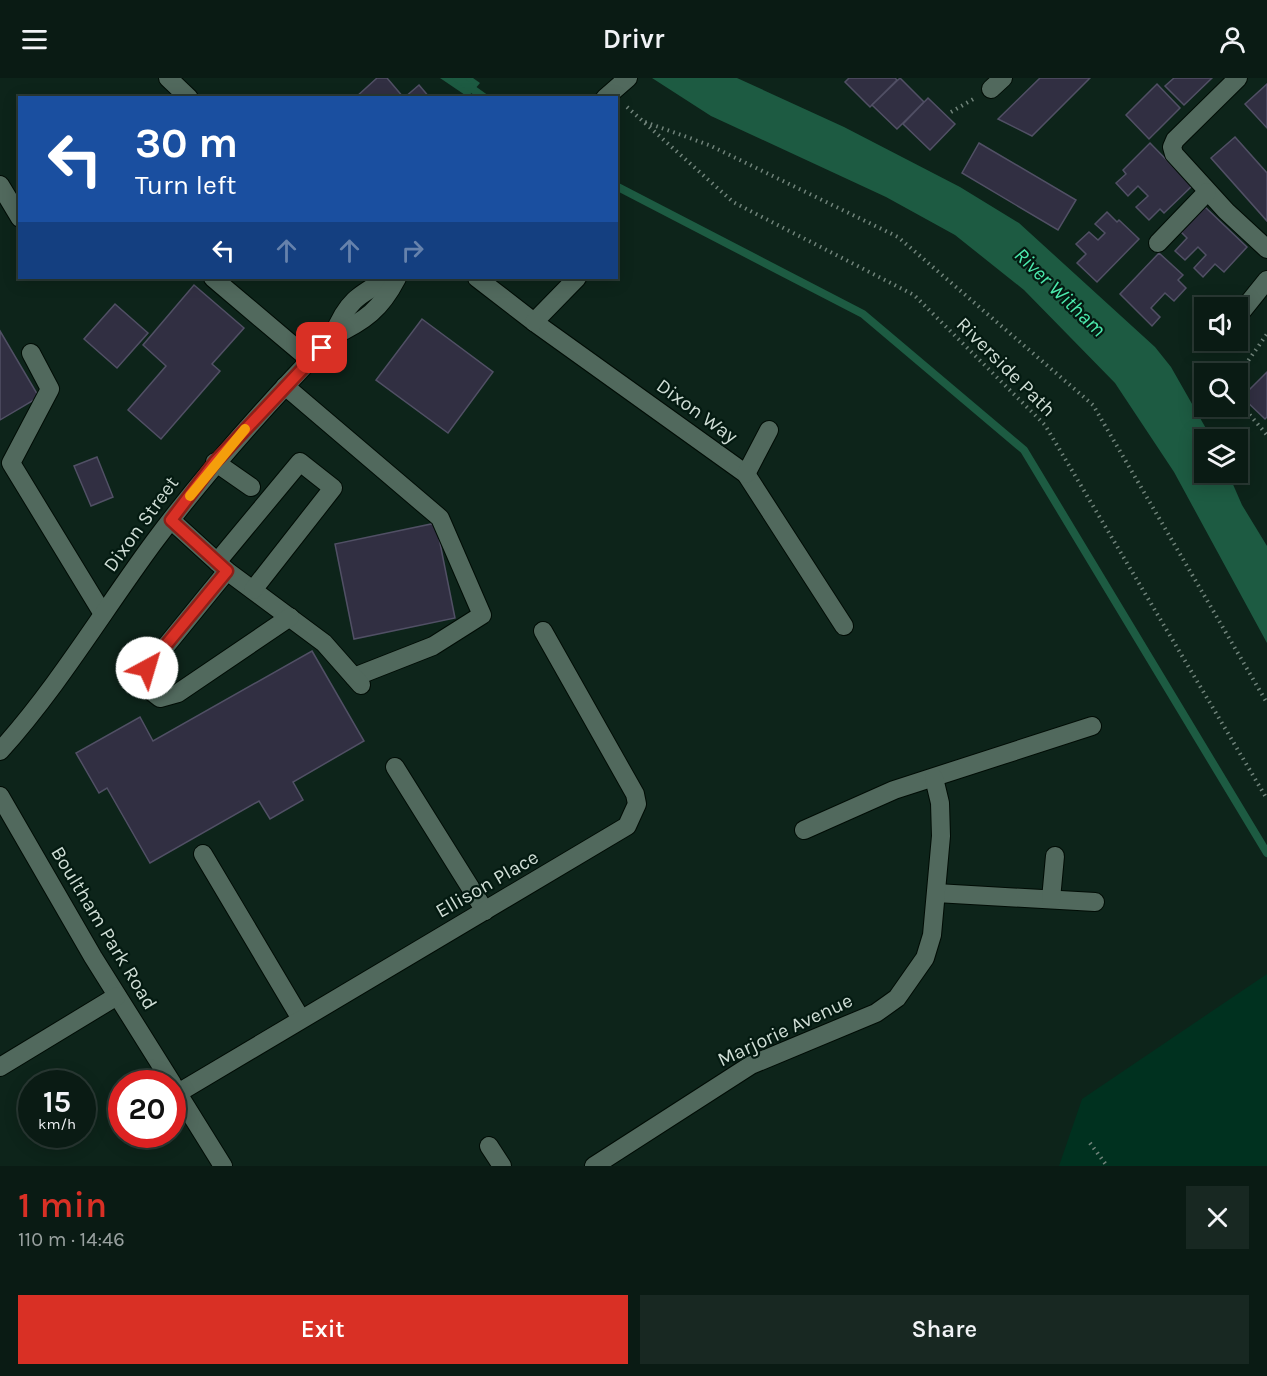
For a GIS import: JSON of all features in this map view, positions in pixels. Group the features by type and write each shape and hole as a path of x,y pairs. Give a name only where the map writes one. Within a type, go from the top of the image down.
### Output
{"street":[{"path":"168,78 187,96"},
{"path":"1238,78 1175,140 1172,147 1174,154 1208,192 1267,249"},
{"path":"607,96 627,79"},
{"path":"8,187 18,213"},
{"path":"1158,243 1208,192"},
{"path":"214,279 310,360"},
{"name":"Dixon Street","path":"333,336 343,311 365,291 387,279"},
{"name":"Dixon Street","path":"0,751 44,698 215,462 333,336 357,325 384,302 396,279"},
{"name":"Dixon Way","path":"478,279 534,322 746,474 844,626"},
{"path":"534,322 576,279"},
{"path":"1248,304 1267,280"},
{"path":"31,353 50,389 11,463 103,614"},
{"path":"171,520 222,567 324,642 358,682 433,646 482,615 440,518 285,386"},
{"path":"746,474 769,430"},
{"path":"215,462 251,487"},
{"path":"254,590 333,488 300,462 147,668 142,684 160,698 178,693 290,617"},
{"name":"Ellison Place","path":"186,1080 301,1018 485,911 617,833 632,819 637,804 635,794 543,631"},
{"path":"804,830 894,790 990,757 1092,726"},
{"path":"395,767 485,911"},
{"name":"Marjorie Avenue","path":"594,1166 751,1065 876,1013 897,998 925,958 932,935 941,836 940,802 934,778"},
{"name":"Boultham Park Road","path":"0,796 117,996 163,1070"},
{"path":"203,854 301,1018"},
{"path":"1051,900 1055,856"},
{"path":"936,893 1095,902"},
{"path":"0,1067 117,996"},
{"name":"Boultham Park Road","path":"186,1106 223,1166"},
{"path":"489,1146 502,1166"}],"path":[{"name":"Riverside Path","path":"623,104 733,202 914,295 1045,425 1267,799"},
{"path":"641,121 709,145 898,237 1094,405 1267,702"},
{"path":"1246,363 1267,334"},
{"path":"1248,413 1267,435"},
{"path":"1090,1143 1107,1166"}],"shaded area":[{"path":"1267,974 1267,1166 1059,1166 1082,1099"}],"water":[{"path":"440,78 473,78 480,83 467,96"},
{"name":"River Witham","path":"652,78 737,78 844,127 960,187 1019,223 1155,347 1171,367 1194,407 1194,417 1199,417 1206,429 1194,429 1194,483 1232,483 1242,505 1267,546 1267,643 1174,472 1115,383 1024,290 955,235 886,197 711,116"}],"building":[{"path":"377,78 387,78 402,96 357,96"},
{"path":"849,78 895,78 897,80 870,107 845,82"},
{"path":"900,78 924,102 897,129 872,105"},
{"path":"1040,78 1090,78 1032,136 998,119"},
{"path":"1174,78 1212,78 1184,105 1165,86"},
{"path":"1157,84 1180,108 1149,139 1126,115"},
{"path":"1267,84 1267,128 1245,104"},
{"path":"419,85 428,96 406,96"},
{"path":"928,98 955,124 930,150 903,124"},
{"path":"1235,137 1267,173 1267,221 1211,158"},
{"path":"979,143 1076,200 1058,230 962,173"},
{"path":"1150,143 1192,186 1164,213 1160,209 1149,220 1136,207 1148,196 1138,186 1128,196 1116,183 1126,174 1123,170"},
{"path":"1204,206 1247,247 1224,272 1215,264 1203,277 1194,268 1206,255 1198,247 1185,260 1175,251 1187,238 1180,231"},
{"path":"1107,212 1139,239 1097,282 1077,263 1086,254 1076,244 1089,232 1098,240 1105,233 1095,224"},
{"path":"1159,253 1183,275 1178,280 1186,288 1174,301 1165,293 1151,308 1160,317 1152,326 1120,294"},
{"path":"194,285 244,328 212,364 220,371 161,439 128,410 166,366 143,345"},
{"path":"115,304 148,333 117,368 84,339"},
{"path":"422,319 493,372 448,433 376,380"},
{"path":"0,331 39,397 0,420"},
{"path":"1267,372 1267,417 1265,419 1248,403 1248,391"},
{"path":"97,457 113,497 91,506 74,466"},
{"path":"436,523 455,618 354,639 335,544"},
{"path":"312,651 364,741 293,782 303,800 270,819 259,801 150,863 107,788 99,793 76,753 140,717 153,741"}],"waterway":[{"path":"457,78 482,96"},
{"path":"618,187 863,314 1024,450 1267,853"}],"slow traffic":[{"path":"190,496 215,462 245,429"}],"route":[{"path":"147,668 227,571 171,520 215,462 322,348"}]}
